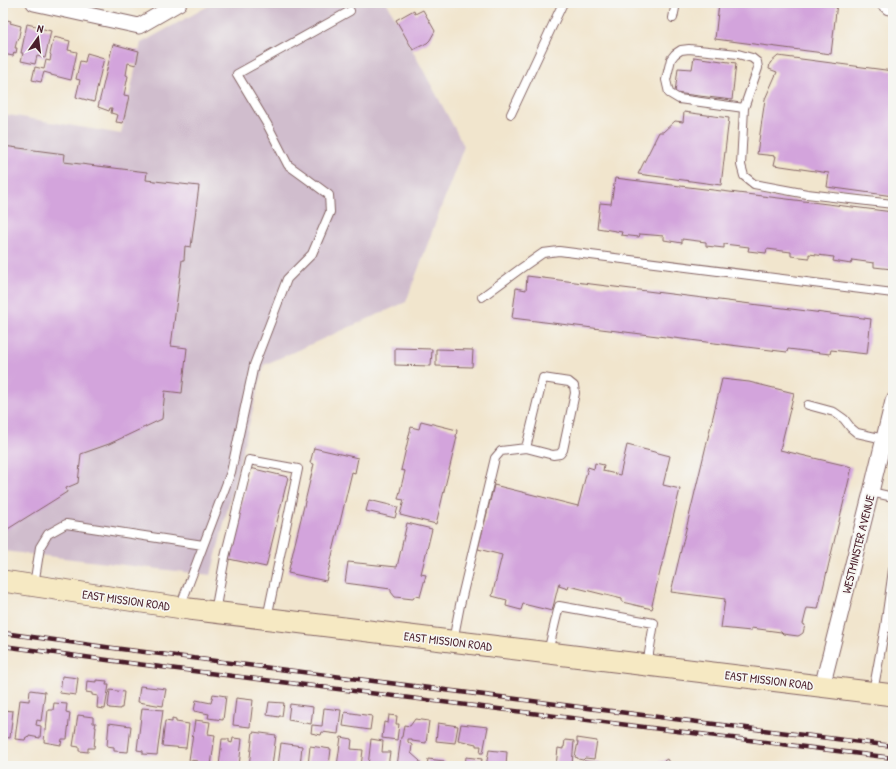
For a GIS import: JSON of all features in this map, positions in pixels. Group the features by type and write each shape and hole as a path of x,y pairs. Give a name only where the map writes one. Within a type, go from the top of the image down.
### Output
{"main road":[{"name":"EAST MISSION ROAD","path":"3,581 267,619 883,694"}],"street":[{"path":"34,3 139,26 179,3"},
{"name":"WESTMINSTER AVENUE","path":"822,687 893,401"}],"lane":[{"path":"511,114 563,3"},
{"path":"673,18 676,3"},
{"path":"879,3 887,10 893,11"},
{"path":"180,607 231,472 254,366 286,279 312,254 330,212 329,195 288,165 267,124 237,74 350,11"},
{"path":"744,108 679,99 669,93 666,80 671,59 681,50 689,49 738,54 752,58 757,62 758,68 744,108 741,165 744,176 754,184 807,194 893,204"},
{"path":"482,298 543,253 559,251 893,293"},
{"path":"453,642 460,605 495,458 501,451 526,448 553,455 560,454 563,450 576,393 574,386 569,382 543,378 526,448"},
{"path":"808,405 834,412 844,419 857,433 884,439"},
{"path":"215,612 225,557 249,460 298,469 267,619"},
{"path":"871,492 893,497"},
{"path":"34,586 40,547 48,534 66,524 203,545"},
{"path":"883,694 893,570"},
{"path":"547,653 559,606 654,624 647,665"}],"shaded area":[{"path":"214,3 387,3 464,146 406,302 264,365 211,575 3,551 3,114 121,134 141,43"}],"building":[{"path":"719,3 837,3 831,54 715,39"},
{"path":"414,10 415,14 423,10 435,31 427,43 413,50 396,20"},
{"path":"3,19 21,26 15,48 17,48 16,53 14,52 13,56 3,54"},
{"path":"27,24 51,31 45,58 37,56 35,64 21,61 23,53 21,53"},
{"path":"54,37 70,41 68,50 77,52 71,80 44,72 41,82 32,80 35,67 44,69 46,60 50,61"},
{"path":"113,44 139,51 136,65 128,63 126,75 128,76 124,95 129,96 123,123 116,122 118,115 111,113 112,108 110,108 109,111 98,107"},
{"path":"87,53 104,58 94,102 76,97 80,80 76,79 80,61 85,62"},
{"path":"778,56 893,71 893,196 827,187 829,173 774,165 776,156 757,154 765,99 777,72 769,69 770,63"},
{"path":"694,57 736,63 732,100 675,93 678,68 692,69"},
{"path":"684,112 729,118 721,185 638,174 659,132 663,132 675,121 683,122"},
{"path":"3,146 65,154 64,162 147,172 146,180 199,186 191,247 185,246 184,260 182,260 171,346 187,348 182,393 165,391 162,419 109,444 81,454 78,483 66,488 67,492 3,532"},
{"path":"615,178 893,212 891,251 893,251 892,269 874,267 874,263 852,260 851,264 833,261 834,257 809,254 809,258 791,256 791,252 767,249 766,253 748,251 749,247 724,244 724,248 706,246 706,242 682,239 682,243 664,240 664,236 640,234 639,237 621,235 622,232 597,228 600,203 611,204"},
{"path":"527,276 871,319 867,354 831,350 830,354 788,349 787,352 512,318 516,288 526,290"},
{"path":"395,348 432,349 431,366 395,365"},
{"path":"436,349 473,350 472,367 436,366"},
{"path":"722,379 749,382 794,393 780,450 852,467 818,609 807,608 803,624 805,625 803,633 798,636 751,628 751,631 721,628 725,599 671,592"},
{"path":"421,421 457,430 457,437 436,524 400,515 404,500 398,499 405,471 401,470 411,427 419,429"},
{"path":"627,445 670,456 663,485 680,489 652,609 622,602 622,599 569,586 568,589 559,586 560,583 559,583 552,611 523,604 521,610 506,606 507,600 492,596 502,555 478,549 494,485 578,506 588,467 594,469 595,463 604,465 603,471 620,475"},
{"path":"314,448 358,458 355,473 352,472 326,581 288,573 314,464 310,463"},
{"path":"250,468 288,477 266,567 229,559"},
{"path":"369,500 398,507 395,518 366,511"},
{"path":"407,523 432,529 421,574 426,575 420,597 415,596 413,599 395,597 391,592 391,589 345,583 348,562 397,567"},
{"path":"62,676 78,678 76,695 60,693"},
{"path":"96,680 107,681 106,685 109,685 105,709 97,708 98,696 86,692 87,681 96,682"},
{"path":"140,686 166,689 163,706 138,702"},
{"path":"30,690 45,692 41,721 37,720 36,725 41,726 40,738 29,736 29,738 26,737 25,740 15,739 20,700 29,701"},
{"path":"110,690 124,692 122,708 109,708"},
{"path":"213,694 226,696 223,720 208,718 209,714 194,711 196,700 211,703"},
{"path":"236,698 253,700 250,727 233,725"},
{"path":"269,702 284,703 282,716 267,715"},
{"path":"54,703 67,704 66,712 70,713 67,739 62,739 61,745 44,742 48,710 53,710"},
{"path":"290,704 313,707 311,724 288,720"},
{"path":"142,708 163,710 157,755 143,754 143,751 137,750"},
{"path":"324,708 341,710 338,734 322,732 321,735 311,733 312,725 322,726"},
{"path":"3,710 13,711 10,738 3,737"},
{"path":"345,712 372,716 370,730 343,726"},
{"path":"78,715 93,717 93,723 96,723 94,748 88,748 88,752 79,751 79,747 73,746"},
{"path":"389,715 397,716 396,724 399,724 397,740 382,738 384,722 388,723"},
{"path":"172,719 176,720 176,722 189,724 186,748 162,746 165,721 172,722"},
{"path":"415,719 429,721 426,743 408,739 408,742 412,745 411,753 420,761 419,766 397,766 404,725 410,726"},
{"path":"195,720 210,722 208,734 215,735 211,766 197,766 198,761 189,760"},
{"path":"109,723 131,726 128,752 114,751 114,747 107,746"},
{"path":"438,723 458,726 455,743 436,741"},
{"path":"461,724 488,727 483,753 480,753 481,746 476,746 476,744 458,740"},
{"path":"253,732 276,735 272,766 249,766"},
{"path":"341,737 352,739 351,749 363,750 361,766 337,766"},
{"path":"233,738 242,739 239,766 219,766 222,739 229,739 229,742 232,743"},
{"path":"577,738 597,741 594,759 585,758 583,760 575,757 578,742"},
{"path":"371,739 383,741 382,752 390,752 388,766 368,766"},
{"path":"565,740 574,741 572,765 562,763 562,766 556,766 558,748 563,749"},
{"path":"281,743 302,746 300,766 278,766"},
{"path":"310,746 331,749 329,766 308,766"},
{"path":"489,750 507,752 506,766 486,766"},
{"path":"466,757 482,759 481,766 465,766"},
{"path":"428,759 444,761 444,766 427,766"},
{"path":"667,759 671,766 658,766 658,763"},
{"path":"584,761 600,763 600,766 584,766"},
{"path":"691,763 709,765 709,766 691,766"}],"railway":[{"path":"3,633 893,746"},
{"path":"3,646 893,758"}]}
